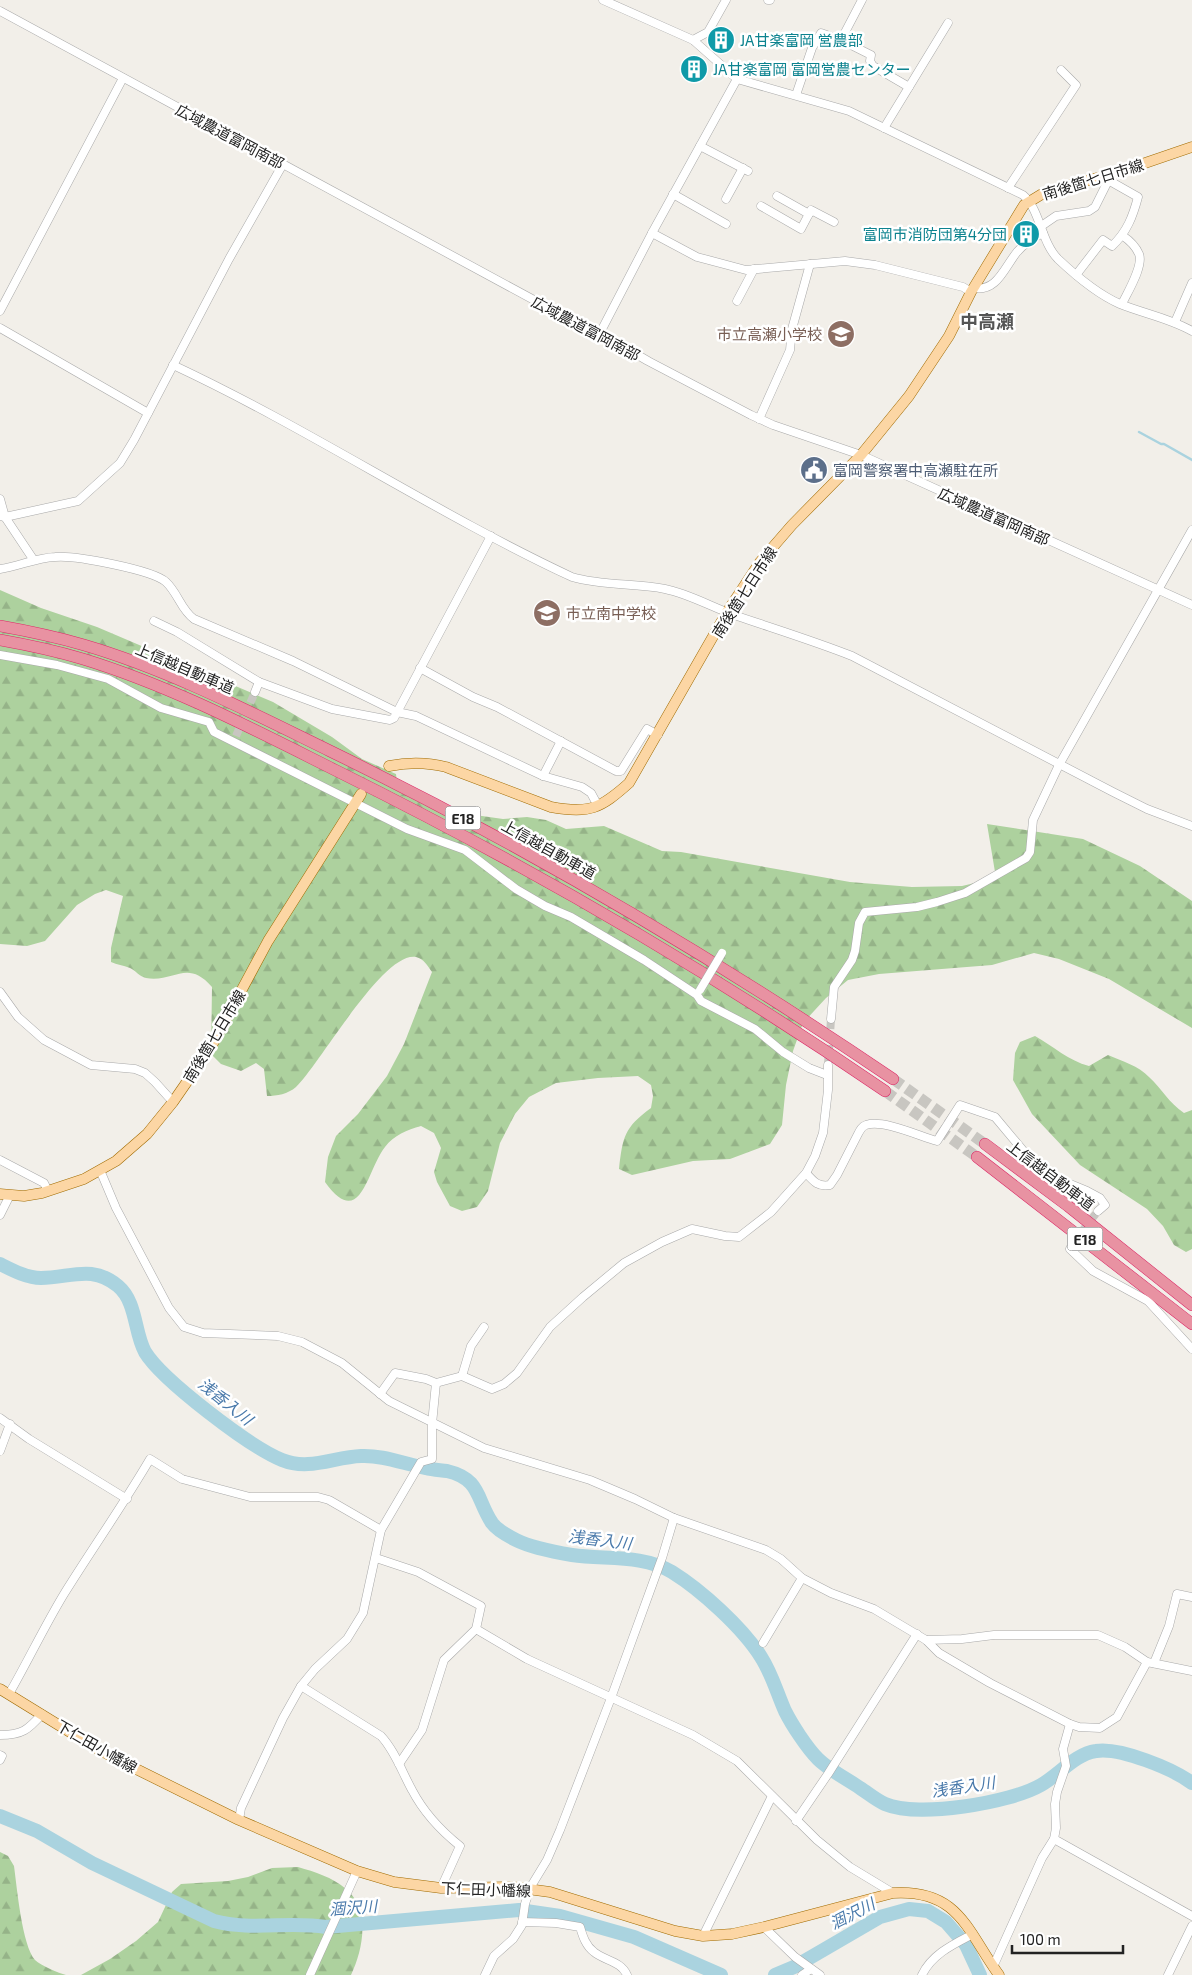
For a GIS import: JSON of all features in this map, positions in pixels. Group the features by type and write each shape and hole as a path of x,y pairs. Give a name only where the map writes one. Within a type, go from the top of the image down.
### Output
{"highway":[{"name":"上信越自動車道","path":"0,626 85,645 129,661 224,701 364,767 460,817 616,904 763,993 893,1078"},
{"name":"上信越自動車道","path":"0,640 39,647 123,673 214,711 358,781 505,859 684,962 756,1006 885,1091"},
{"name":"上信越自動車道","path":"985,1144 1068,1206 1192,1305"},
{"name":"上信越自動車道","path":"977,1157 1192,1324"}],"main road":[{"name":"南後箇七日市線","path":"389,766 414,762 430,763 464,772 551,807 582,810 598,806 629,783 727,612 760,562 777,542 862,456 909,396 949,336 972,290 1018,213 1029,200 1060,186 1110,178 1192,147"},
{"name":"南後箇七日市線","path":"5,1195 24,1196 48,1191 84,1178 116,1162 147,1134 173,1102 220,1032 268,941 361,794"},
{"name":"下仁田小幡線","path":"4,1692 96,1748 239,1820 357,1871 394,1882 440,1888 530,1888 550,1892 675,1931 703,1936 732,1934 893,1893 912,1892 944,1904 962,1917 996,1971"}],"street":[{"path":"603,0 693,40 737,79 849,111 1008,188 1029,200 1041,230 1056,256 1076,275 1096,290 1122,304 1175,322 1192,332"},
{"path":"693,40 708,32 726,0"},
{"path":"841,40 862,0"},
{"name":"広域農道富岡南部","path":"0,11 719,400 759,419 862,456 1192,605"},
{"path":"884,128 948,22"},
{"path":"796,95 812,48 821,33 841,40 871,55 870,60 873,66 909,87"},
{"path":"1008,188 1076,85 1062,70"},
{"path":"0,311 123,78"},
{"path":"600,334 652,233 737,79"},
{"path":"700,146 745,169 726,199"},
{"path":"2,516 78,501 120,463 282,164"},
{"path":"652,233 697,258 746,270 845,261 857,262 972,290 981,289 994,284 1018,251 1056,216 1089,211 1095,207 1110,178 1138,197 1132,218 1123,236 1112,246 1103,240 1076,275"},
{"path":"673,194 726,224"},
{"path":"777,196 809,214"},
{"path":"761,206 801,229 811,210 834,222"},
{"path":"1122,304 1140,262 1140,255 1123,236"},
{"path":"759,419 790,350 792,328 810,264"},
{"path":"737,301 754,269"},
{"path":"1175,322 1192,283"},
{"path":"0,328 148,413"},
{"path":"174,366 258,408 547,565 578,579 665,589 852,656 1059,765 1147,809 1192,826"},
{"path":"0,499 2,516 33,560"},
{"path":"831,1018 834,987 852,960 860,923 865,912 917,907 964,893 1026,858 1030,852 1033,820 1059,765 1192,530"},
{"path":"154,622 177,632 259,682 332,708 390,720 394,718 491,536"},
{"path":"0,569 16,567 33,560 56,556 76,557 154,576 166,582 187,614 194,619 293,662 397,712 416,716 542,776 557,782 582,787 591,793 598,806"},
{"path":"0,655 56,665 108,679 161,708 209,722 214,732 235,738 355,804 407,829 465,850 516,889 545,906 571,917 698,992 701,1001 755,1029 783,1052 808,1068 827,1075"},
{"path":"420,668 616,771 621,771 647,729 658,735"},
{"path":"256,692 259,682"},
{"path":"542,776 561,741"},
{"path":"698,992 722,953"},
{"path":"0,992 18,1017 44,1040 92,1065 135,1069 145,1073 173,1102"},
{"path":"380,1394 394,1373 426,1379 436,1384 462,1376 492,1390 504,1384 517,1373 550,1327 582,1297 624,1263 692,1228 725,1236 739,1237 771,1212 806,1173 815,1156 823,1134 828,1090 828,1065"},
{"path":"806,1173 815,1183 822,1186 830,1185 861,1128 866,1124 884,1124 937,1141 960,1105 995,1117 1041,1172 1087,1190 1100,1198 1105,1204 1098,1211"},
{"path":"0,1160 44,1183 48,1191"},
{"path":"100,1170 116,1208 169,1308 184,1327 203,1333 278,1336 302,1342 342,1363 389,1401 432,1424 500,1454 590,1480 674,1518 766,1550 781,1559 802,1578 831,1593 874,1608 926,1640 939,1653 990,1684 1070,1724 1079,1727 1100,1728 1117,1717 1150,1663 1169,1626 1176,1594 1192,1597"},
{"path":"0,1215 5,1195"},
{"path":"1074,1241 1070,1249 1093,1271 1148,1301 1192,1349"},
{"path":"462,1376 471,1346 484,1327"},
{"path":"239,1820 241,1808 300,1686 348,1639 363,1613 381,1530 421,1462 432,1458 432,1424 436,1384"},
{"path":"0,1418 29,1439 126,1499"},
{"path":"0,1451 10,1424"},
{"path":"4,1692 150,1459 182,1479 250,1497 318,1497 329,1500 381,1530"},
{"path":"485,1975 494,1956 513,1939 522,1925 525,1904 530,1888 550,1853 611,1698 662,1558 674,1518"},
{"path":"376,1558 418,1572 481,1606 476,1629 444,1660 422,1730 399,1764"},
{"path":"763,1643 802,1578"},
{"path":"476,1629 526,1658 693,1735 737,1761 796,1821 850,1867 893,1893"},
{"path":"796,1821 917,1634"},
{"path":"926,1640 962,1639 994,1635 1098,1635 1125,1647 1150,1663 1192,1671"},
{"path":"300,1686 381,1736 389,1744 412,1791 430,1819 460,1846 440,1888"},
{"path":"0,1735 24,1732 42,1714"},
{"path":"996,1971 1042,1858 1054,1839 1057,1792 1066,1766 1063,1749 1070,1724"},
{"path":"0,1756 2,1756 0,1760"},
{"path":"703,1936 772,1796"},
{"path":"1054,1839 1192,1916"},
{"path":"310,1975 357,1871"},
{"path":"522,1919 580,1928 585,1941 594,1952 619,1964 627,1975"},
{"path":"1168,1975 1192,1926"},
{"path":"764,1927 795,1956 820,1975"},
{"path":"922,1975 927,1966 950,1946 973,1934"},
{"path":"802,1975 809,1968"}],"green space":[{"path":"0,590 41,608 97,627 273,702 332,737 362,759 396,774 398,791 433,809 503,819 527,817 546,820 566,829 604,826 662,851 681,852 850,882 912,887 962,886 996,878 987,824 1083,839 1140,866 1192,901 1192,1028 1109,979 1059,959 1034,953 992,965 879,974 848,980 826,998 803,1023 793,1051 786,1085 782,1125 770,1144 730,1159 693,1161 632,1175 619,1169 622,1148 630,1127 651,1108 653,1096 651,1085 638,1076 556,1083 529,1097 515,1114 500,1143 488,1191 477,1207 462,1211 450,1206 437,1182 434,1172 441,1148 434,1133 421,1126 392,1139 379,1157 362,1192 355,1199 347,1201 337,1196 325,1182 328,1157 336,1136 358,1114 387,1076 404,1044 432,972 419,958 402,960 370,989 307,1075 296,1087 282,1094 267,1096 264,1069 256,1063 241,1071 221,1064 211,1054 212,987 203,978 188,973 156,979 146,978 130,968 111,962 111,948 123,896 106,890 95,894 77,905 45,941 27,946 0,944"},
{"path":"1035,1036 1082,1064 1089,1066 1108,1055 1130,1064 1145,1073 1174,1105 1184,1113 1192,1110 1192,1249 1186,1252 1174,1245 1163,1226 1147,1209 1080,1165 1032,1114 1013,1080 1015,1053 1020,1042"},
{"path":"0,1852 8,1856 14,1866 23,1929 30,1953 41,1965 66,1975 0,1975"},
{"path":"298,1867 323,1875 341,1885 354,1898 359,1908 362,1919 361,1942 359,1954 351,1975 81,1975 110,1959 136,1941 158,1922 172,1892 181,1884 228,1881 248,1877 272,1868"}],"waterway":[{"path":"1139,432 1192,460"},
{"name":"浅香入川","path":"0,1264 36,1278 90,1274 108,1279 118,1286 129,1300 141,1344 154,1364 208,1412 249,1442 282,1460 292,1463 312,1464 351,1457 369,1456 447,1471 466,1479 476,1491 494,1526 522,1543 572,1555 648,1562 672,1572 721,1610 744,1634 768,1670 788,1717 800,1736 822,1763 885,1804 900,1808 941,1809 964,1807 1008,1798 1041,1785 1074,1760 1096,1751 1118,1752 1146,1760 1192,1783"},
{"name":"涸沢川","path":"0,1816 37,1831 92,1863 214,1921 256,1926 312,1925 326,1927 519,1910 560,1916 634,1937 721,1975"},
{"name":"涸沢川","path":"775,1975 794,1967 880,1917 909,1909 928,1911 946,1922 966,1945 980,1975"}],"tunnel":[{"path":"236,736 255,692"},
{"path":"828,1065 831,1019"},
{"path":"893,1079 985,1144"},
{"path":"885,1091 977,1157"},
{"path":"1076,1239 1098,1211"}],"place":[{"name":"JA甘楽富岡 営農部","path":"721,40"},
{"name":"JA甘楽富岡 富岡営農センター","path":"694,69"},
{"name":"富岡市消防団第4分団","path":"1026,234"},
{"name":"市立高瀬小学校","path":"841,334"},
{"name":"富岡警察署中高瀬駐在所","path":"814,470"},
{"name":"市立南中学校","path":"547,613"}],"district":[{"name":"中高瀬","path":"987,321"}]}
